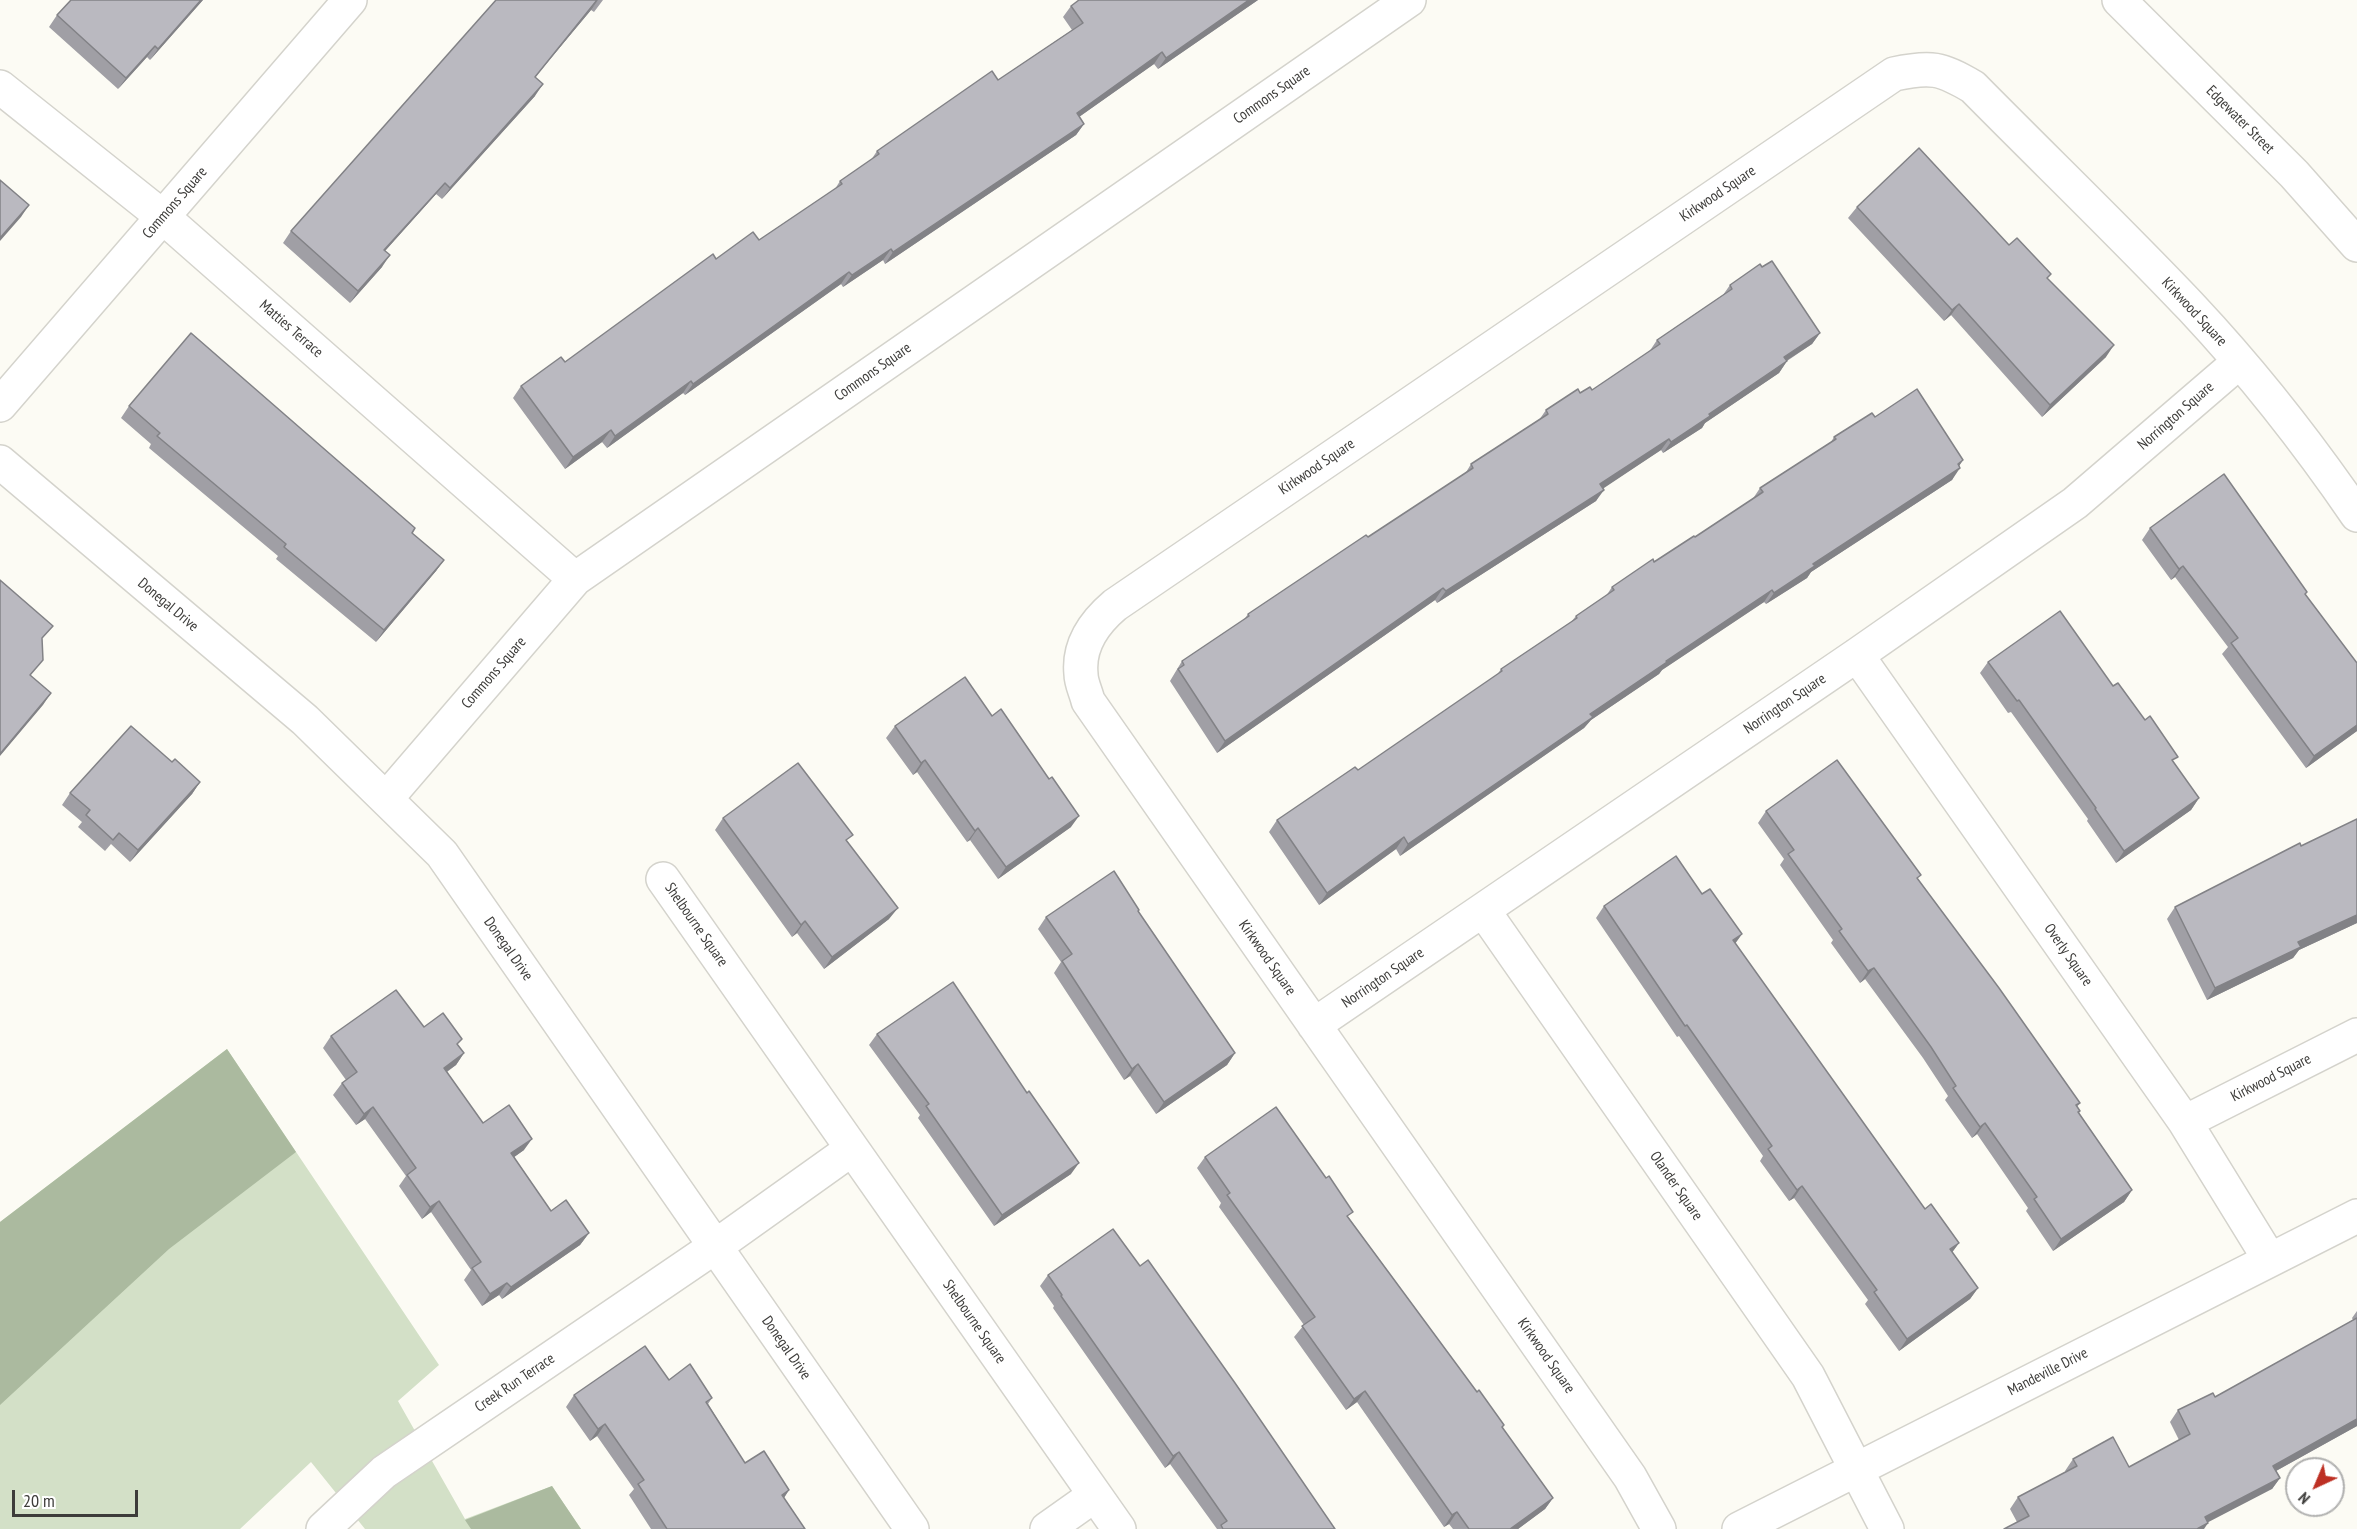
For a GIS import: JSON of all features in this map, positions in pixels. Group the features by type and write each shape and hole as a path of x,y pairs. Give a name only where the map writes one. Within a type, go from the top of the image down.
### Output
{"street":[{"name":"Commons Square","path":"0,405 350,0"},
{"name":"Commons Square","path":"386,799 575,579 1409,0"},
{"name":"Edgewater Street","path":"2119,0 2294,174 2357,245"},
{"name":"Kirkwood Square","path":"1659,1529 1630,1477 1088,701 1081,674 1084,645 1099,618 1894,74 1922,68 1950,74 1973,87 2192,308 2321,463 2357,515"},
{"name":"Matties Terrace","path":"0,87 163,217 575,579"},
{"name":"Norrington Square","path":"1314,1025 1857,655 2075,503 2239,362"},
{"name":"Donegal Drive","path":"0,462 305,720 442,855 912,1529"},
{"name":"Overly Square","path":"1857,655 2185,1122 2270,1260"},
{"name":"Shelbourne Square","path":"663,879 1119,1529"},
{"name":"Olander Square","path":"1483,910 1808,1376 1887,1529"},
{"name":"Kirkwood Square","path":"2185,1122 2357,1035"},
{"path":"716,1246 852,1149"},
{"name":"Mandeville Drive","path":"1739,1529 2357,1216"},
{"name":"Creek Run Terrace","path":"323,1529 394,1465 716,1246"},
{"path":"1047,1529 1095,1495"}],"green space":[{"path":"227,1049 439,1365 398,1401 465,1519 552,1486 581,1529 365,1529 311,1462 240,1529 0,1529 0,1222"},
{"path":"227,1049 296,1152 169,1249 0,1405 0,1222"},
{"path":"552,1486 581,1529 471,1529 465,1520"}],"building":[{"path":"71,0 201,0 158,49 155,46 126,78 57,15"},
{"path":"496,0 597,0 535,77 543,84 450,188 445,183 384,250 390,255 358,291 291,231"},
{"path":"1079,0 1249,0 1166,58 1162,52 1077,113 1084,124 893,252 891,249 852,275 849,272 693,384 691,381 615,436 611,430 573,457 521,386 561,357 565,362 713,254 716,259 753,232 759,240 842,184 840,181 879,154 877,151 992,71 998,80 1083,23 1071,6"},
{"path":"1919,148 2009,245 2017,238 2051,274 2047,278 2114,345 2050,405 1959,304 1952,310 1857,207"},
{"path":"0,180 29,205 0,238"},
{"path":"1772,261 1820,333 1784,357 1787,361 1709,414 1710,416 1671,442 1669,439 1600,484 1604,490 1446,591 1443,588 1225,741 1178,669 1184,665 1182,661 1366,535 1368,537 1473,468 1471,464 1548,414 1546,410 1578,389 1580,393 1590,387 1592,390 1660,344 1657,340 1732,289 1730,285 1760,264 1762,267"},
{"path":"191,333 415,528 412,533 444,560 384,630 284,547 286,544 157,436 160,433 129,406"},
{"path":"1917,389 1963,460 1958,464 1960,468 1813,564 1815,566 1774,593 1772,590 1666,661 1590,714 1593,717 1408,844 1404,837 1327,893 1277,820 1355,767 1358,770 1502,671 1501,669 1577,618 1576,616 1614,590 1612,587 1653,559 1654,562 1763,492 1760,488 1836,439 1834,437 1872,413 1875,417"},
{"path":"2224,474 2307,592 2305,594 2357,663 2357,725 2314,756 2231,643 2238,638 2183,566 2179,569 2150,528"},
{"path":"0,580 53,626 42,638 43,660 30,675 51,693 0,754"},
{"path":"2060,611 2113,686 2118,683 2145,720 2150,716 2178,757 2172,760 2199,798 2124,851 2019,700 2017,701 1988,662"},
{"path":"965,677 992,716 1001,709 1049,779 1052,777 1079,816 1006,867 978,828 975,831 925,760 921,763 895,726"},
{"path":"131,726 172,762 175,759 200,782 138,850 119,833 113,840 86,815 90,810 70,793"},
{"path":"1837,760 1921,875 1917,878 1999,988 2080,1103 2076,1105 2080,1111 2078,1112 2132,1190 2061,1239 2034,1199 2037,1197 1985,1123 1980,1127 1953,1088 1956,1086 1931,1047 1874,968 1868,971 1839,931 1842,929 1788,854 1794,850 1766,811"},
{"path":"798,763 853,835 846,840 898,908 832,957 805,921 801,925 723,818"},
{"path":"2357,819 2357,915 2298,942 2301,947 2215,988 2175,907 2300,843 2301,846"},
{"path":"1676,856 1702,894 1710,889 1742,934 1733,940 1925,1209 1931,1204 1959,1243 1950,1249 1978,1288 1907,1339 1874,1292 1877,1290 1802,1186 1797,1190 1768,1149 1772,1146 1687,1025 1685,1026 1604,906"},
{"path":"1114,871 1138,911 1235,1053 1164,1102 1138,1064 1132,1069 1062,961 1072,954 1046,917"},
{"path":"953,982 1027,1093 1029,1091 1079,1163 1002,1215 926,1106 929,1104 877,1034"},
{"path":"396,990 424,1027 443,1013 462,1039 457,1044 464,1053 444,1068 483,1123 509,1105 532,1139 511,1153 551,1211 566,1200 589,1233 511,1287 507,1283 490,1294 472,1268 481,1262 439,1201 430,1207 407,1175 416,1168 373,1107 364,1114 342,1083 357,1072 331,1036"},
{"path":"1276,1107 1326,1178 1329,1176 1353,1212 1347,1216 1477,1392 1479,1390 1504,1425 1502,1427 1553,1498 1510,1529 1469,1529 1457,1512 1452,1515 1365,1391 1354,1399 1302,1326 1315,1317 1227,1195 1230,1193 1205,1157"},
{"path":"1113,1229 1140,1266 1148,1260 1335,1529 1223,1529 1221,1525 1227,1521 1179,1452 1173,1456 1048,1275"},
{"path":"2357,1318 2357,1419 2289,1457 2285,1457 2285,1459 2273,1466 2280,1478 2205,1517 2208,1523 2197,1529 2004,1529 2029,1516 2018,1497 2077,1466 2073,1459 2113,1437 2129,1467 2190,1434 2178,1410 2213,1393 2215,1397"},
{"path":"645,1346 669,1380 690,1364 712,1398 706,1402 745,1463 764,1451 789,1490 782,1495 805,1529 667,1529 638,1484 644,1480 605,1424 598,1429 574,1395"}]}
